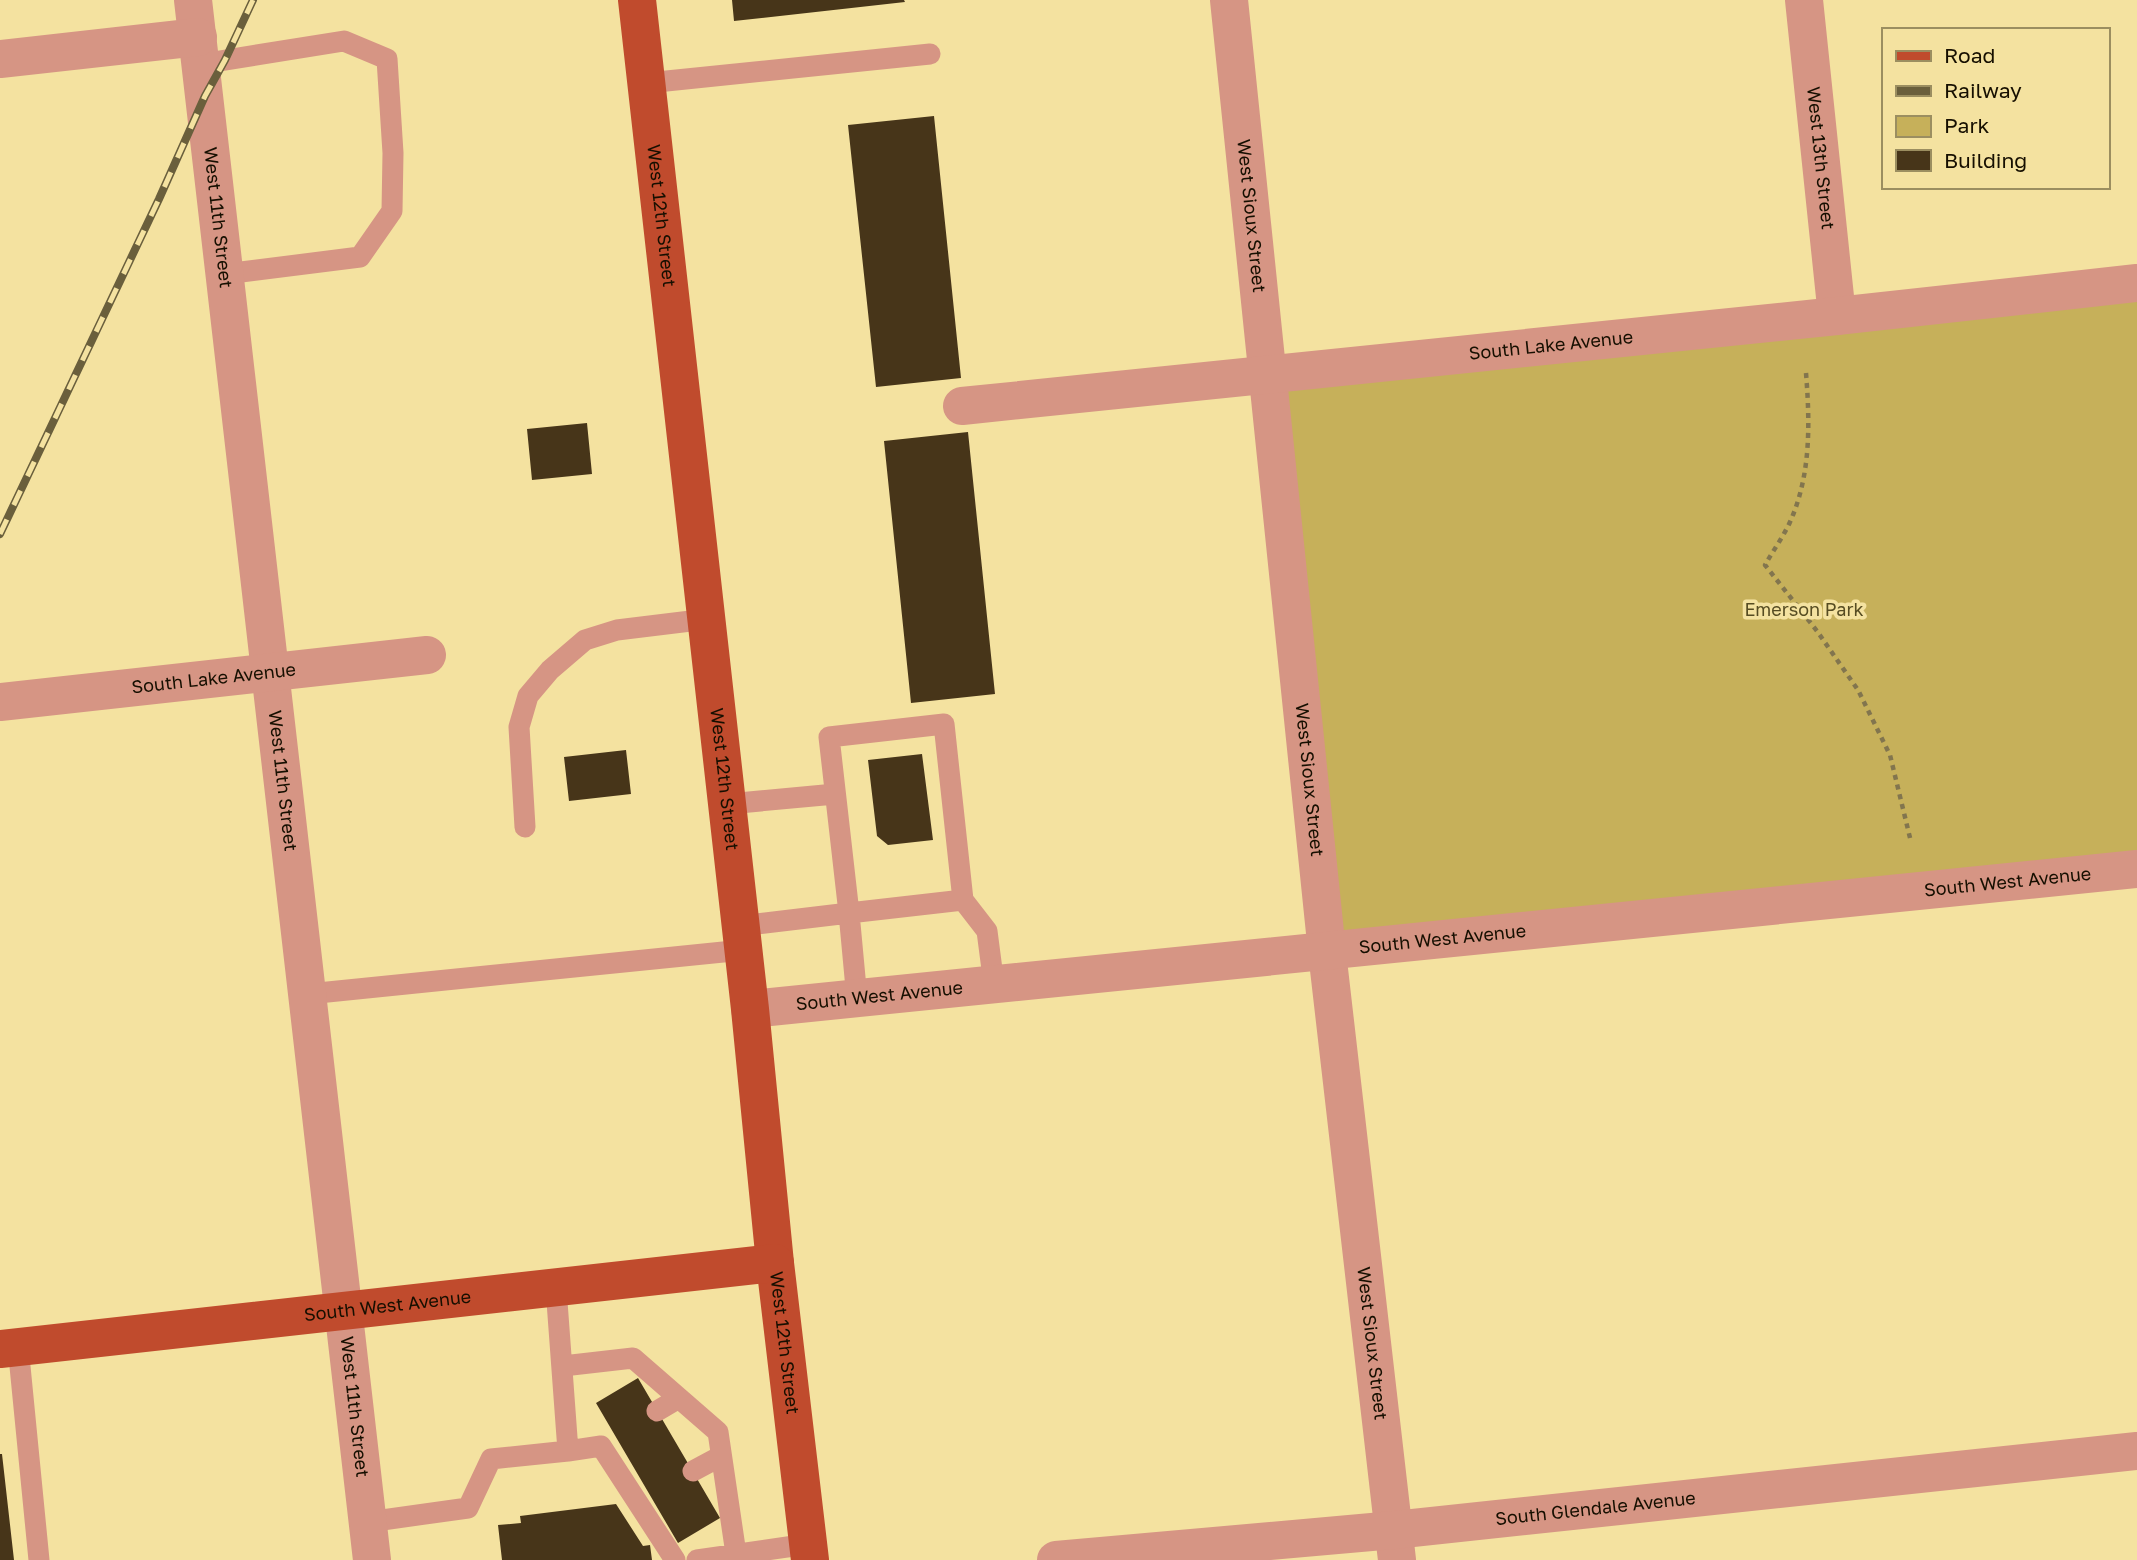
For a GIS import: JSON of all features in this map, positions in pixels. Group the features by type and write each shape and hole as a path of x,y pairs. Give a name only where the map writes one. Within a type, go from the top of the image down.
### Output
{"main road":[{"name":"West 12th Street","path":"637,0 809,1552"},
{"name":"South West Avenue","path":"9,1348 775,1263"}],"street":[{"name":"West Sioux Street","path":"1229,0 1327,952 1396,1545"},
{"name":"West 13th Street","path":"1804,0 1836,317"},
{"path":"0,59 198,34"},
{"name":"West 11th Street","path":"198,34 372,1560"},
{"name":"South Lake Avenue","path":"962,406 1836,317 2137,283"},
{"name":"South Lake Avenue","path":"0,702 427,655"},
{"name":"South West Avenue","path":"750,1009 2137,869"},
{"name":"South Glendale Avenue","path":"1056,1560 1396,1545 2137,1451"}],"lane":[{"path":"198,34 344,41 387,59 393,153 392,211 360,257 225,274"},
{"path":"647,83 930,54"},
{"path":"525,827 519,727 528,696 535,687 550,670 585,640 617,629 707,619"},
{"path":"857,999 829,737 944,724 963,900 987,931 994,985"},
{"path":"727,804 835,794"},
{"path":"308,994 742,938 849,913 963,900"},
{"path":"556,1288 568,1451"},
{"path":"9,1348 39,1560"},
{"path":"563,1366 633,1358 718,1432 736,1554"},
{"path":"657,1411 679,1398"},
{"path":"368,1522 468,1508 491,1459 568,1451 608,1441 645,1500 675,1560"},
{"path":"693,1471 721,1456"},
{"path":"697,1560 736,1554 809,1552"}],"path":[{"path":"1806,373 1810,424 1805,478 1790,522 1765,565 1817,631 1858,690 1890,755 1911,842"}],"green space":[{"name":"Emerson Park","path":"2137,282 2137,869 1327,952 1267,374"}],"building":[{"path":"732,0 904,0 905,2 734,21"},
{"path":"934,116 961,378 876,387 848,125"},
{"path":"587,423 592,474 532,480 527,429"},
{"path":"968,432 995,694 911,703 884,441"},
{"path":"626,750 631,794 569,801 564,757"},
{"path":"922,754 933,840 888,845 877,836 868,760"},
{"path":"638,1378 720,1518 678,1543 596,1403"},
{"path":"2,1454 14,1560 0,1560"},
{"path":"616,1504 643,1546 650,1545 652,1560 502,1560 498,1525 521,1523 520,1516"}],"railway":[{"path":"0,534 205,96 253,0"}]}
